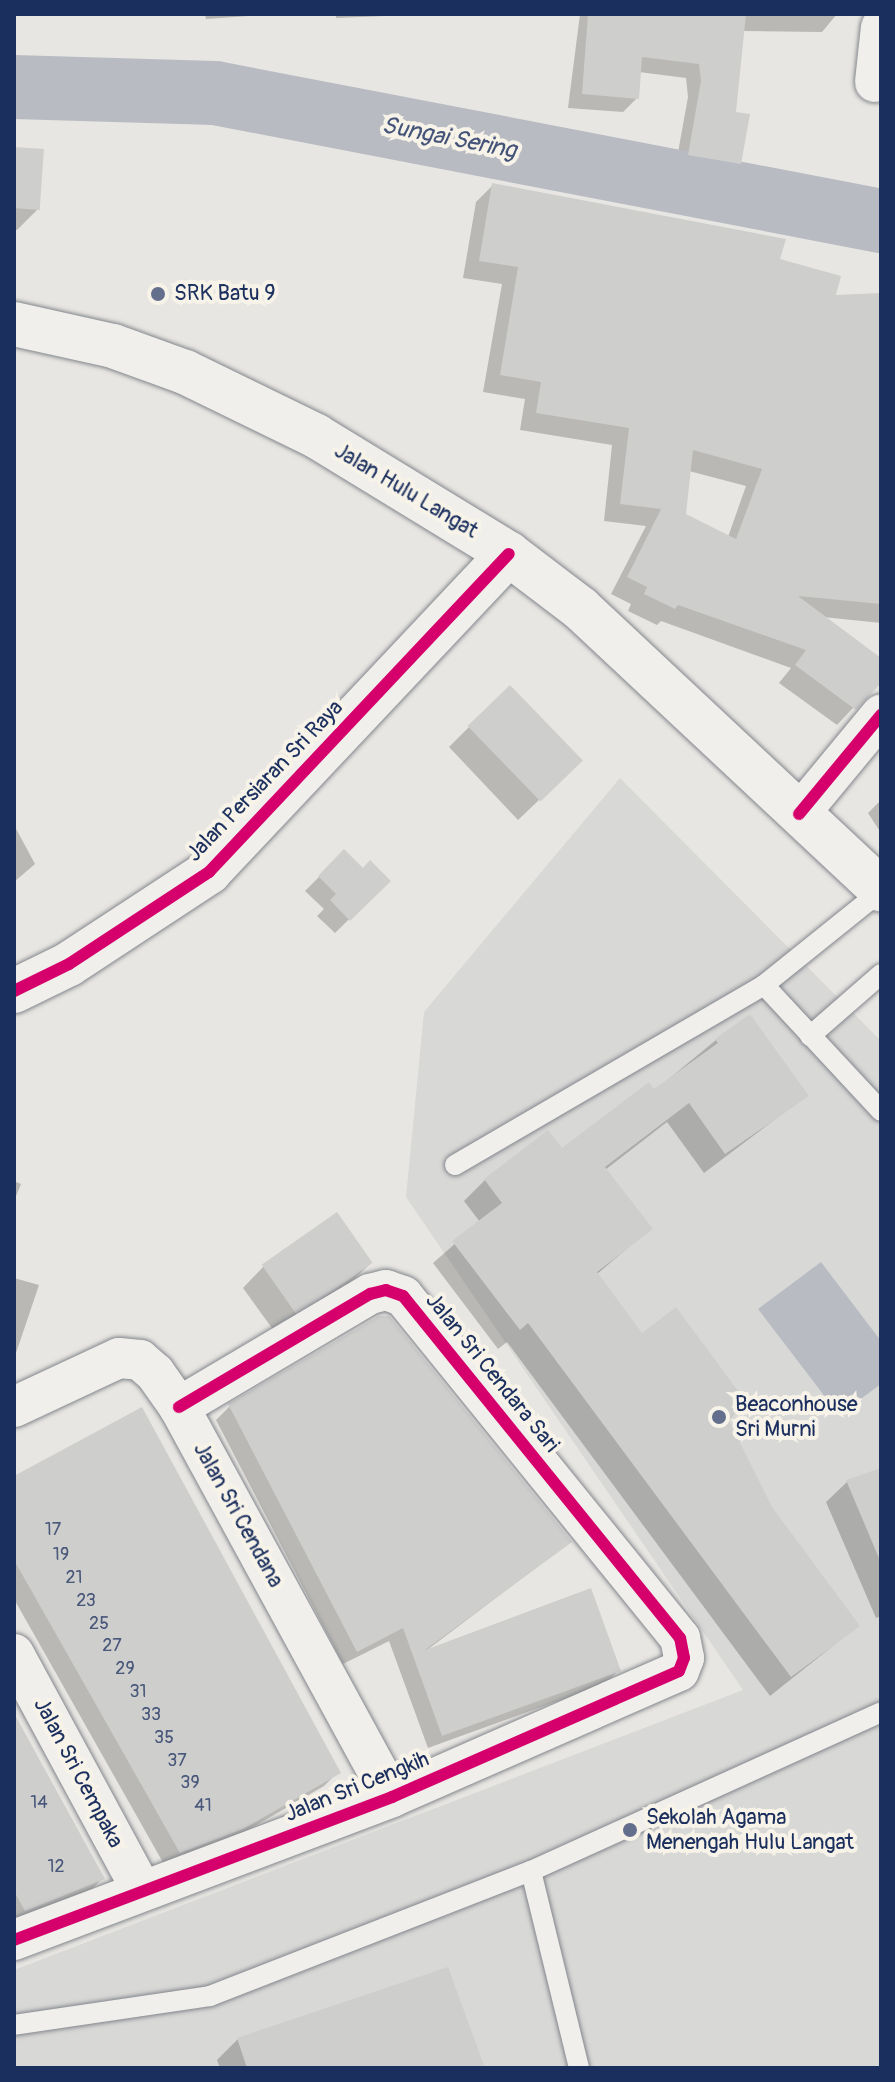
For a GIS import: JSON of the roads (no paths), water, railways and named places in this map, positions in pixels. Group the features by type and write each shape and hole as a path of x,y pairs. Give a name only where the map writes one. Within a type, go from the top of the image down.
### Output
{"main road":[{"name":"Jalan Hulu Langat","path":"14,324 113,346 185,372 316,436 509,554 580,608 881,890"},
{"name":"Jalan Persiaran Sri Raya","path":"14,991 69,964 209,872 509,554"}],"street":[{"path":"875,82 881,27"},
{"path":"799,814 881,715"},
{"name":"Jalan Sri Cendara Sari","path":"179,1407 370,1294 386,1290 403,1296 680,1638"},
{"name":"Jalan Sri Cendana","path":"14,1407 119,1358 140,1360 179,1407 392,1797"},
{"name":"Jalan Sri Cengkih","path":"14,1940 392,1797 679,1671 684,1658 680,1638"},
{"name":"Jalan Sri Cempaka","path":"14,1654 142,1891"}],"lane":[{"path":"455,1165 764,985 881,890"},
{"path":"810,1036 881,974"},
{"path":"764,985 881,1111"},
{"path":"14,2025 210,1996 531,1871 881,1712"},
{"path":"531,1871 579,2068"}],"waterway":[{"name":"Sungai Sering","path":"14,87 215,93 881,221"}],"place":[{"name":"SRK Batu 9","path":"158,294"},
{"name":"Beaconhouse Sri Murni","path":"719,1417"},
{"name":"Sekolah Agama Menengah Hulu Langat","path":"630,1830"}]}
